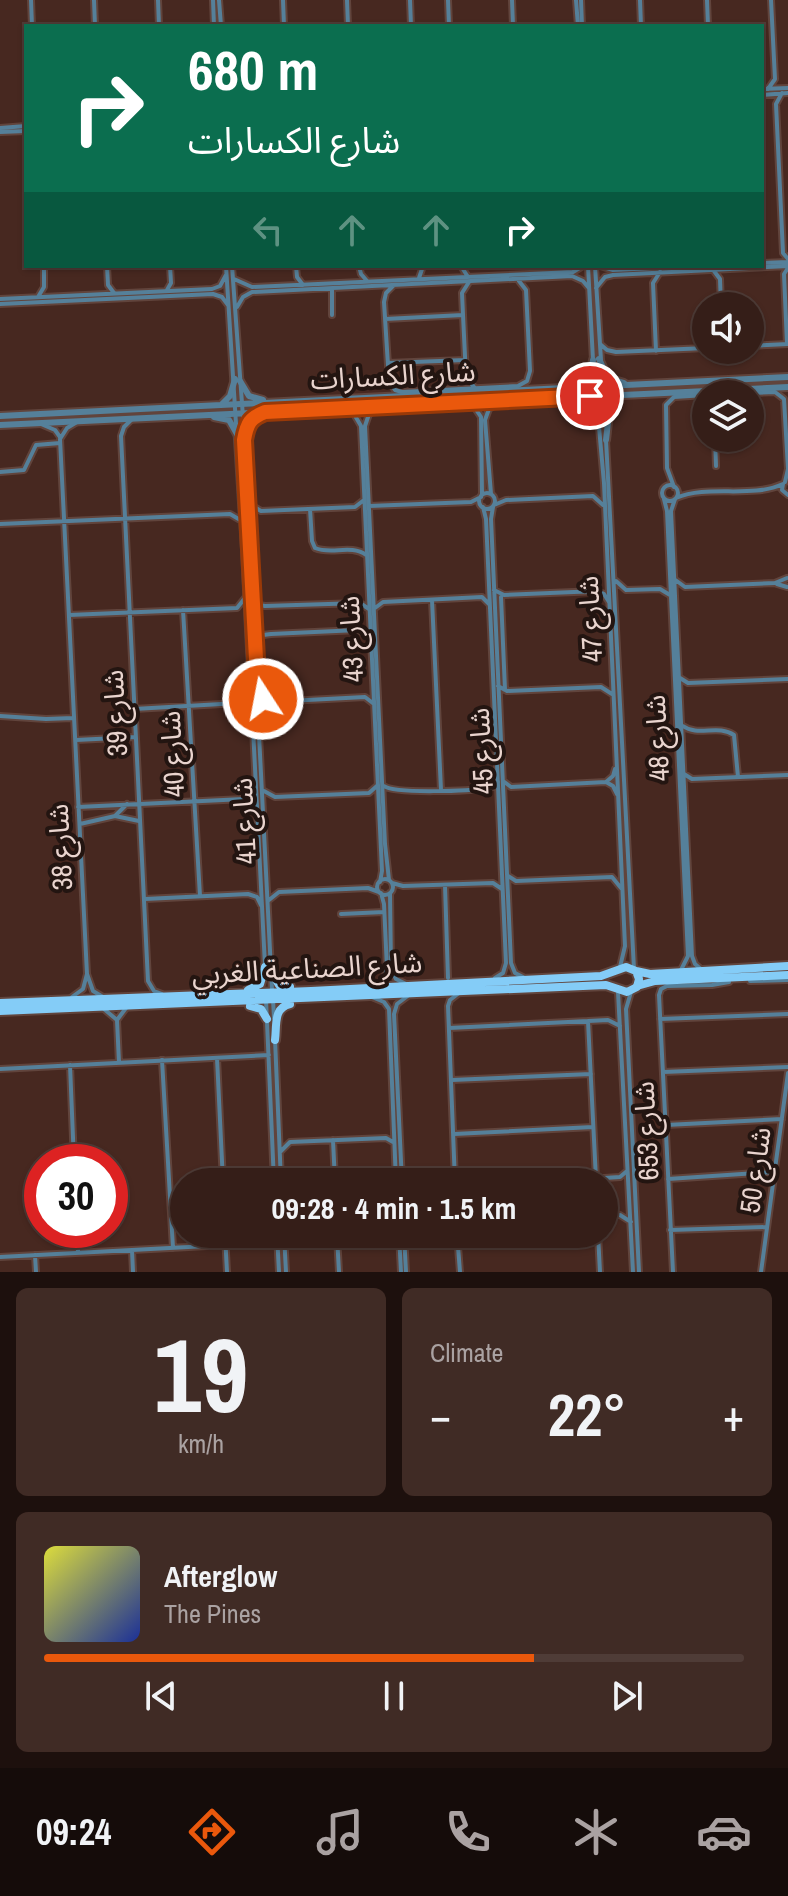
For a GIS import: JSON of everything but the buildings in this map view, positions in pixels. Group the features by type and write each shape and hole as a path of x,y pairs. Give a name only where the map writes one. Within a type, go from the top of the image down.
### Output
{"main road":[{"path":"788,966 646,974 626,967 618,970 613,979 617,988 634,989 650,982 788,978"},
{"path":"234,994 258,986 268,969 279,985 311,991"},
{"name":"شارع الصناعية الغربي","path":"3,1002 234,994 302,1000 487,982 601,976 618,970"},
{"path":"634,989 639,979 635,970"},
{"path":"695,980 722,983"},
{"name":"شارع الصناعية الغربي","path":"409,990 432,993 617,988"},
{"name":"شارع الصناعية الغربي","path":"0,1011 225,1003 311,991 371,992"},
{"path":"275,1040 279,1008 302,1000"},
{"path":"225,1003 259,1008 267,1019"}],"street":[{"path":"31,0 32,24"},
{"path":"94,0 95,24"},
{"path":"158,0 159,24"},
{"path":"214,24 216,0"},
{"path":"216,0 221,24"},
{"path":"283,0 284,24"},
{"path":"347,0 348,24"},
{"path":"410,0 411,24"},
{"path":"448,0 449,24"},
{"path":"512,0 513,24"},
{"path":"578,0 580,24"},
{"path":"640,0 641,24"},
{"path":"707,0 708,24"},
{"path":"771,0 775,79 785,90"},
{"path":"765,92 775,79"},
{"path":"765,92 785,90"},
{"path":"764,345 788,344 784,274 788,264 783,253 776,104 785,90"},
{"path":"765,92 776,104"},
{"path":"0,130 24,129"},
{"path":"776,265 783,253"},
{"path":"764,263 776,265 784,274"},
{"path":"764,266 788,264"},
{"path":"38,297 44,287 44,268"},
{"path":"107,268 108,285 115,294"},
{"path":"165,291 171,283 170,268"},
{"name":"شارع 41","path":"226,268 238,380"},
{"name":"شارع 41","path":"232,268 244,440 244,503"},
{"path":"290,286 296,268"},
{"path":"423,268 430,279"},
{"path":"418,280 423,268"},
{"path":"454,280 460,268"},
{"path":"462,268 469,280"},
{"path":"518,277 523,268"},
{"path":"526,268 532,274"},
{"path":"518,277 573,272 582,268"},
{"name":"شارع 47","path":"587,268 598,343 596,360"},
{"name":"شارع 47","path":"597,268 592,289 615,580 612,602 613,695 626,952 618,970"},
{"path":"604,268 739,268"},
{"path":"360,269 367,281"},
{"path":"354,282 360,269"},
{"path":"233,278 249,287 430,279 575,277 592,289 609,275 646,269"},
{"path":"646,269 653,283 656,351"},
{"path":"653,283 659,269"},
{"path":"720,279 727,269"},
{"path":"713,270 720,279 720,292"},
{"path":"0,302 38,297 216,288 222,284 226,273"},
{"path":"296,275 303,285"},
{"name":"شارع الكسارات","path":"388,363 392,387 402,392 518,386 527,381 530,371 526,290 518,277"},
{"path":"236,309 241,299 249,293 454,280"},
{"path":"454,280 462,293 466,377 457,389"},
{"path":"462,293 469,280"},
{"path":"171,283 180,291"},
{"path":"101,295 108,285"},
{"path":"393,286 384,297 388,363 465,360"},
{"path":"44,287 54,297"},
{"path":"332,289 332,315"},
{"path":"0,302 213,294 224,298 229,308"},
{"path":"385,319 463,315"},
{"path":"598,343 611,352 692,349"},
{"path":"596,360 608,378 631,386"},
{"path":"577,388 589,380 596,360"},
{"path":"466,377 477,388"},
{"name":"شارع الكسارات","path":"0,425 198,414 274,403 788,377"},
{"path":"221,405 238,380 250,397 274,403"},
{"name":"شارع الكسارات","path":"764,389 788,387"},
{"path":"427,390 440,395"},
{"path":"764,392 781,396 786,406 786,495 771,489"},
{"name":"شارع الكسارات","path":"0,416 221,405 265,412 692,393"},
{"path":"606,440 610,405 619,394"},
{"name":"شارع 47","path":"600,395 598,413 635,970"},
{"name":"شارع الكسارات","path":"674,487 667,468 665,409 667,402 674,397 692,395"},
{"path":"562,397 590,402 598,413"},
{"path":"493,495 488,482 486,417 491,407 504,400"},
{"path":"462,403 475,408 481,417 482,496"},
{"name":"شارع 43","path":"371,595 365,423 372,412 386,406"},
{"name":"شارع 41","path":"240,408 237,434 254,622 258,695 255,712 256,787 267,884 269,997 275,1040 281,1168"},
{"name":"شارع 43","path":"337,409 354,414 360,423 380,785"},
{"path":"244,440 250,420 265,412"},
{"path":"198,414 229,420 237,434"},
{"name":"شارع 39","path":"135,418 127,423 121,436 149,985 154,991 172,997"},
{"path":"60,441 67,428 79,421"},
{"path":"39,423 55,430 60,441"},
{"path":"0,472 24,470 36,445 60,441"},
{"name":"شارع 38","path":"60,441 87,974"},
{"path":"716,452 716,466"},
{"path":"694,493 668,486 664,489 664,499 669,501 694,493 771,489 785,482"},
{"path":"369,506 471,502 493,506 506,500 593,496 604,483"},
{"path":"674,487 675,499"},
{"path":"471,502 493,495 506,500"},
{"name":"شارع 45","path":"493,495 492,604 511,966 519,975 533,979"},
{"name":"شارع 45","path":"482,496 492,589"},
{"path":"593,496 605,508"},
{"path":"355,507 364,499"},
{"name":"شارع 48","path":"664,499 672,579"},
{"name":"شارع 48","path":"675,499 671,511 672,579 688,956 684,967 677,972"},
{"path":"230,514 244,503 261,511 355,507 365,514"},
{"path":"310,509 315,548 322,551 358,550 367,556"},
{"path":"0,524 230,514 246,521 261,511"},
{"path":"358,550 366,542"},
{"path":"598,591 608,577"},
{"path":"482,597 492,604 502,596 598,591 612,602 626,590 660,589 672,579 685,587 775,583 788,578 788,588 775,583"},
{"path":"615,580 626,590"},
{"path":"660,589 673,597 685,587"},
{"path":"360,603 371,595 383,602 482,597 492,589 502,596"},
{"path":"69,615 237,608 250,595 265,606 360,603 372,610 383,602"},
{"name":"شارع 41","path":"250,595 250,692 255,712 262,789 260,880 268,969"},
{"path":"499,697 506,690 502,596"},
{"name":"شارع 48","path":"673,597 692,956 697,967 704,971"},
{"path":"432,600 441,790"},
{"name":"شارع 45","path":"492,604 499,697 500,781"},
{"path":"254,622 265,606"},
{"path":"237,608 248,620"},
{"name":"شارع 40","path":"183,610 200,896"},
{"name":"شارع 43","path":"372,610 373,690 381,801 380,892"},
{"path":"255,644 263,635 271,634 358,630 371,636"},
{"path":"601,687 613,675"},
{"path":"679,677 688,683 788,679"},
{"path":"680,691 688,683"},
{"path":"498,686 506,690 601,687 613,695"},
{"path":"134,709 239,703 255,712 269,702 365,697 373,690"},
{"path":"239,703 250,692"},
{"path":"258,695 269,702"},
{"path":"365,697 374,704"},
{"path":"0,716 74,718"},
{"name":"شارع 48","path":"682,725 690,731 726,730 734,735 738,777"},
{"name":"شارع 48","path":"682,738 690,731"},
{"path":"76,740 136,737"},
{"path":"606,782 617,766"},
{"name":"شارع 48","path":"684,773 692,779 788,775"},
{"name":"شارع 48","path":"684,787 692,779"},
{"path":"490,788 500,781 511,787 606,782 613,786 618,797"},
{"path":"78,807 244,799 260,808 275,797 369,793 380,785 393,792 490,788 501,794 511,787"},
{"path":"244,799 256,787"},
{"path":"262,789 275,797"},
{"path":"369,793 381,801 393,792"},
{"name":"شارع 43","path":"381,801 391,892"},
{"path":"115,816 128,803"},
{"path":"79,824 115,816 139,821"},
{"path":"493,883 504,875 516,881 612,877 621,861"},
{"path":"612,877 623,891"},
{"path":"248,894 256,889 260,880"},
{"path":"368,888 379,882 403,886 493,883 505,890 516,881"},
{"path":"267,884 279,892 368,888 391,892 403,886"},
{"path":"445,885 448,978"},
{"name":"شارع 45","path":"487,982 500,976 506,966 505,890"},
{"path":"268,902 279,892"},
{"path":"380,892 384,912 386,972 371,992 389,1009 398,1168"},
{"path":"391,892 392,972 409,990 397,1004 394,1014 399,1168"},
{"path":"145,899 248,894 257,897 262,907"},
{"path":"341,914 384,912"},
{"path":"87,974 93,991 111,999"},
{"path":"65,1000 81,992 87,974"},
{"path":"722,983 788,978"},
{"name":"شارع 653","path":"673,1272 659,995 661,989 667,986 722,983"},
{"path":"617,988 636,1272"},
{"path":"634,989 626,1009 636,1272"},
{"path":"455,1168 448,1006 452,998 462,992"},
{"path":"432,993 443,998 448,1006"},
{"name":"شارع 41","path":"269,997 267,1019 273,1168"},
{"path":"100,1007 112,1013 117,1020 119,1063"},
{"path":"117,1020 129,1007"},
{"path":"660,1019 788,1014"},
{"path":"449,1028 611,1020 621,1028"},
{"path":"588,1021 595,1168"},
{"path":"0,1069 269,1055"},
{"path":"217,1058 222,1168"},
{"path":"162,1060 170,1197"},
{"path":"70,1065 73,1144"},
{"path":"663,1072 788,1070"},
{"name":"شارع 50","path":"761,1272 788,1070"},
{"path":"452,1080 591,1074"},
{"path":"666,1125 782,1119"},
{"path":"454,1134 593,1127"},
{"path":"386,1138 394,1130"},
{"path":"279,1133 290,1142 386,1138 395,1144"},
{"path":"333,1140 334,1168"},
{"path":"280,1153 290,1142"},
{"path":"618,1177 628,1169"},
{"path":"668,1179 775,1172"},
{"path":"630,1206 620,1215 631,1222"},
{"path":"670,1230 767,1227"},
{"path":"78,1248 78,1253"},
{"path":"0,1257 173,1248"},
{"path":"226,1248 227,1272"},
{"path":"278,1248 279,1272"},
{"path":"284,1248 286,1272"},
{"path":"338,1248 339,1272"},
{"path":"402,1248 403,1272"},
{"path":"458,1248 460,1272"},
{"path":"599,1248 600,1272"},
{"path":"132,1250 133,1272"},
{"path":"35,1255 36,1272"}],"route":[{"path":"263,699 258,695 244,440 252,418 265,412 590,396"}]}
